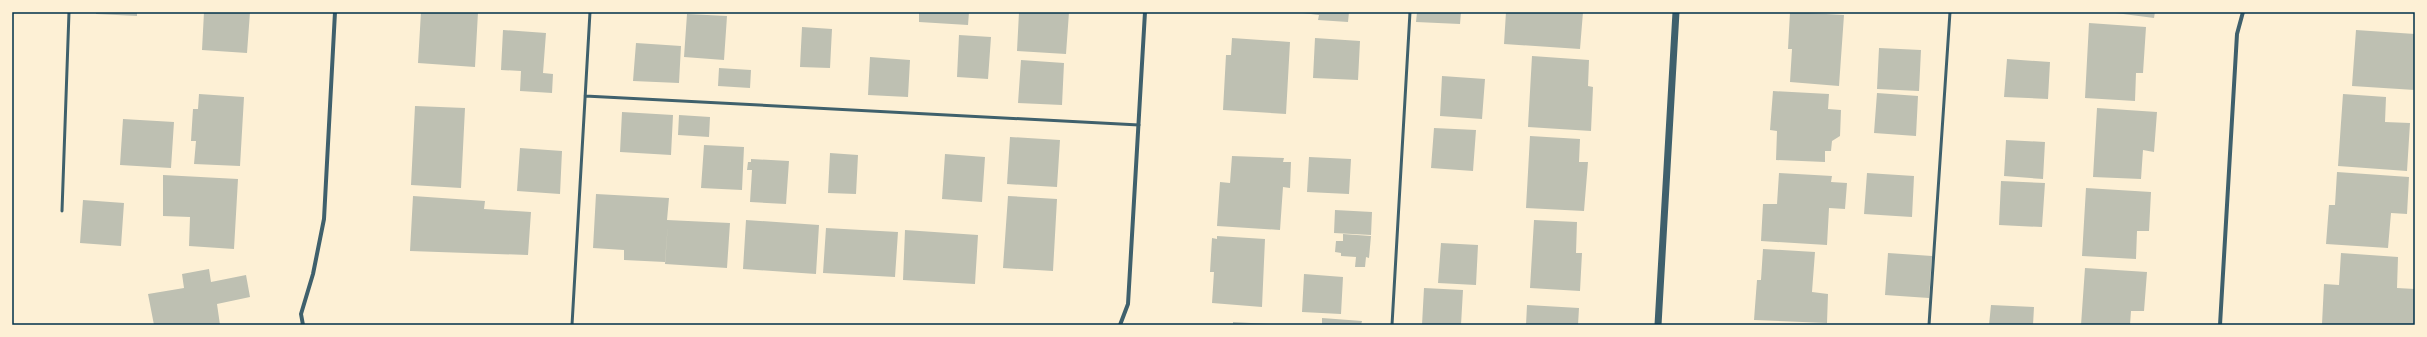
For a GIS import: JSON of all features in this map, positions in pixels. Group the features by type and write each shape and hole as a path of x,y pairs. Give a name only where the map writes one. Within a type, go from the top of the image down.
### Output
{"street":[{"path":"303,325 301,314 313,274 324,219 335,12"},
{"path":"1120,325 1128,304 1145,12"},
{"path":"1658,325 1676,12"},
{"path":"2220,325 2238,34 2243,12"}],"lane":[{"path":"62,210 69,12"},
{"path":"572,325 590,12"},
{"path":"1392,325 1410,12"},
{"path":"1929,325 1950,12"},
{"path":"585,96 1139,125"}],"building":[{"path":"96,12 137,12 137,16 96,14"},
{"path":"204,12 250,12 247,53 202,50"},
{"path":"421,12 478,12 475,67 418,63"},
{"path":"919,12 969,12 968,25 919,22"},
{"path":"1019,12 1069,12 1066,54 1017,51"},
{"path":"1294,12 1349,12 1348,22 1318,20 1319,15"},
{"path":"1417,12 1461,12 1460,24 1416,22"},
{"path":"1506,12 1583,12 1580,49 1504,44"},
{"path":"1790,12 1844,15 1839,86 1790,82 1792,49 1788,49"},
{"path":"2108,12 2155,12 2154,18"},
{"path":"687,14 727,16 724,60 684,57"},
{"path":"2089,23 2146,27 2143,73 2136,73 2135,101 2085,98"},
{"path":"802,27 832,29 830,68 800,67"},
{"path":"503,30 546,33 543,73 553,74 552,93 520,91 521,71 501,70"},
{"path":"2356,30 2415,34 2415,90 2352,86"},
{"path":"959,35 991,37 988,79 957,77"},
{"path":"1232,38 1290,42 1286,114 1223,110 1226,55 1231,55"},
{"path":"1315,38 1360,41 1358,80 1313,78"},
{"path":"636,43 681,46 679,83 633,81"},
{"path":"1879,48 1921,50 1919,91 1877,89"},
{"path":"1532,56 1589,60 1588,86 1593,87 1591,131 1528,127"},
{"path":"870,57 910,60 908,97 868,95"},
{"path":"2007,59 2050,62 2048,99 2004,97"},
{"path":"1021,60 1064,63 1062,105 1018,103"},
{"path":"719,68 751,70 750,88 718,86"},
{"path":"1442,76 1485,79 1482,119 1440,116"},
{"path":"1773,91 1829,94 1828,109 1841,110 1840,136 1832,141 1831,151 1825,151 1825,162 1776,160 1777,131 1770,130"},
{"path":"1877,93 1918,96 1916,136 1874,133"},
{"path":"199,94 244,97 240,166 194,164 196,141 191,141 193,109 198,109"},
{"path":"2343,94 2386,97 2385,122 2410,123 2407,171 2338,166"},
{"path":"415,106 465,108 461,188 411,185"},
{"path":"2097,108 2157,112 2154,152 2143,150 2141,179 2093,177"},
{"path":"622,112 673,115 671,155 620,152"},
{"path":"679,115 710,117 709,137 678,135"},
{"path":"123,119 174,122 171,168 120,165"},
{"path":"1434,128 1476,130 1473,171 1431,168"},
{"path":"1530,136 1580,139 1579,162 1588,162 1584,211 1526,208"},
{"path":"1010,137 1060,140 1057,187 1007,184"},
{"path":"2006,140 2045,142 2043,179 2004,176"},
{"path":"704,145 744,147 742,190 701,188"},
{"path":"520,148 562,151 560,194 517,191"},
{"path":"830,153 858,155 856,194 828,193"},
{"path":"945,154 985,157 982,202 942,199"},
{"path":"1232,156 1284,158 1283,162 1291,162 1290,188 1283,187 1280,230 1217,226 1220,182 1230,183"},
{"path":"1309,157 1351,159 1349,194 1307,192"},
{"path":"751,159 789,161 786,204 750,202 752,170 747,170 748,162 751,162"},
{"path":"2337,172 2409,177 2407,214 2391,213 2388,248 2326,244 2329,205 2335,205"},
{"path":"1779,173 1832,176 1831,182 1847,183 1845,209 1829,208 1827,245 1761,241 1763,204 1777,204"},
{"path":"1867,173 1914,176 1912,217 1864,214"},
{"path":"163,175 238,179 234,249 189,246 190,217 163,216"},
{"path":"2001,181 2045,183 2042,227 1999,225"},
{"path":"2086,188 2151,192 2149,231 2137,231 2136,259 2082,256"},
{"path":"596,194 669,198 667,220 730,223 727,268 665,264 668,223 665,262 624,260 624,250 593,248"},
{"path":"413,196 485,201 484,209 531,212 528,255 410,251"},
{"path":"1008,196 1057,199 1053,271 1003,268"},
{"path":"83,200 124,203 121,246 80,243"},
{"path":"1335,210 1372,212 1371,235 1334,233"},
{"path":"746,220 819,225 816,274 743,269"},
{"path":"1534,220 1577,222 1576,253 1582,253 1580,291 1530,288"},
{"path":"826,228 898,232 895,277 823,273"},
{"path":"905,230 978,235 975,284 903,280"},
{"path":"1343,234 1371,236 1369,258 1366,257 1365,267 1355,267 1356,257 1341,256 1341,253 1335,252 1336,241 1343,241"},
{"path":"1217,236 1265,239 1262,307 1212,303 1214,272 1210,272 1212,238 1217,239"},
{"path":"1441,243 1478,245 1476,285 1438,283"},
{"path":"1763,249 1815,252 1812,292 1828,294 1827,323 1754,320 1757,280 1761,280"},
{"path":"1888,253 1932,256 1929,298 1885,295"},
{"path":"2341,253 2398,257 2397,288 2415,289 2415,325 2322,324 2324,284 2339,285"},
{"path":"2085,268 2147,272 2144,311 2131,311 2130,325 2081,325"},
{"path":"209,269 211,282 246,275 250,297 217,304 220,325 154,325 148,294 184,288 182,274"},
{"path":"1304,274 1343,277 1341,314 1302,312"},
{"path":"1424,288 1463,290 1461,325 1422,325"},
{"path":"1527,305 1579,308 1578,325 1526,325"},
{"path":"1991,305 2034,307 2033,325 1989,325"},
{"path":"1322,318 1362,321 1361,325 1322,325"},
{"path":"1233,322 1269,324 1269,325 1233,325"}]}
